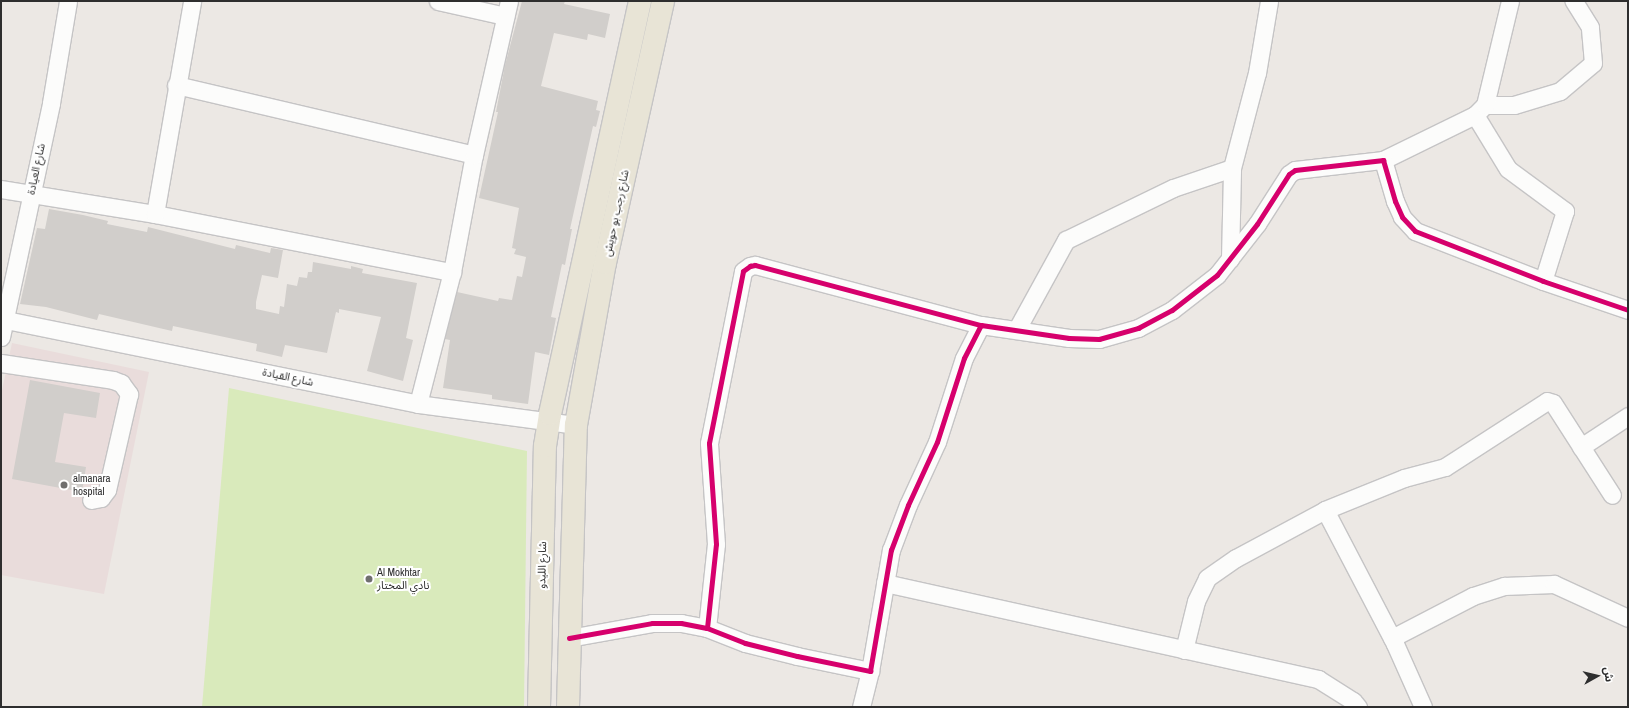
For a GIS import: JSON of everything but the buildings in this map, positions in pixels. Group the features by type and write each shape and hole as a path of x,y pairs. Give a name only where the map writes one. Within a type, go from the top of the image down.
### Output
{"main road":[{"name":"شارع رجب بو حويش","path":"549,423 576,283 640,1"},
{"name":"شارع رجب بو حويش","path":"576,425 605,263 663,1"},
{"name":"شارع الليدو","path":"539,707 545,446 549,423"},
{"path":"568,707 576,425"}],"street":[{"name":"شارع العيادة","path":"1,337 3,319 31,194 68,1"},
{"path":"155,214 176,85 192,1"},
{"path":"418,404 452,272 474,155 507,8 438,1"},
{"path":"1230,259 1232,168 1257,73 1269,1"},
{"path":"707,628 716,544 710,443 743,271 750,266 755,265 981,325 1084,339 1099,339 1121,334 1172,310 1217,275 1257,224 1289,174 1303,168 1383,160 1480,110 1514,105 1560,91 1593,63 1590,27 1574,1"},
{"path":"1506,5 1480,110 1508,169 1565,211 1543,281"},
{"path":"176,85 474,155"},
{"path":"1383,160 1395,201 1402,217 1415,231 1543,281 1628,310"},
{"path":"1017,329 1066,240 1173,188 1232,168"},
{"path":"1,189 155,214 452,272"},
{"name":"شارع القيادة","path":"3,319 418,404 549,423 576,425"},
{"path":"861,707 870,672 891,550 908,505 938,442 964,358 981,325"},
{"path":"1,363 113,380 121,383 129,394 107,490 101,498 91,500"},
{"path":"1184,650 1196,601 1208,578 1236,558 1325,510 1404,478 1446,467 1547,401 1553,403 1612,495"},
{"path":"1581,447 1628,416"},
{"path":"1325,510 1392,638 1423,707"},
{"path":"885,583 1318,679 1353,701 1358,707"},
{"path":"1392,638 1473,596 1504,586 1554,584 1628,618"},
{"path":"569,638 652,623 681,623 707,628 745,643 870,672"}],"shaded area":[{"name":"almanara hospital","path":"12,343 149,372 104,594 1,575 1,395"}],"green space":[{"name":"Al Mokhtar نادي المختار","path":"229,388 527,451 524,707 202,707"}],"cycle path":[{"path":"569,638 652,623 681,623 707,628 745,643 797,656 870,671 891,550 908,505 937,442 964,358 981,325 1069,338 1099,339 1138,328 1172,310 1217,275 1257,224 1289,174 1295,170 1383,160 1395,201 1402,217 1415,231 1543,281 1628,310"},
{"path":"707,628 716,544 709,443 743,271 750,266 755,265 981,325"}],"place":[{"name":"almanara hospital","path":"64,485"},
{"name":"Al Mokhtar نادي المختار","path":"369,579"}]}
